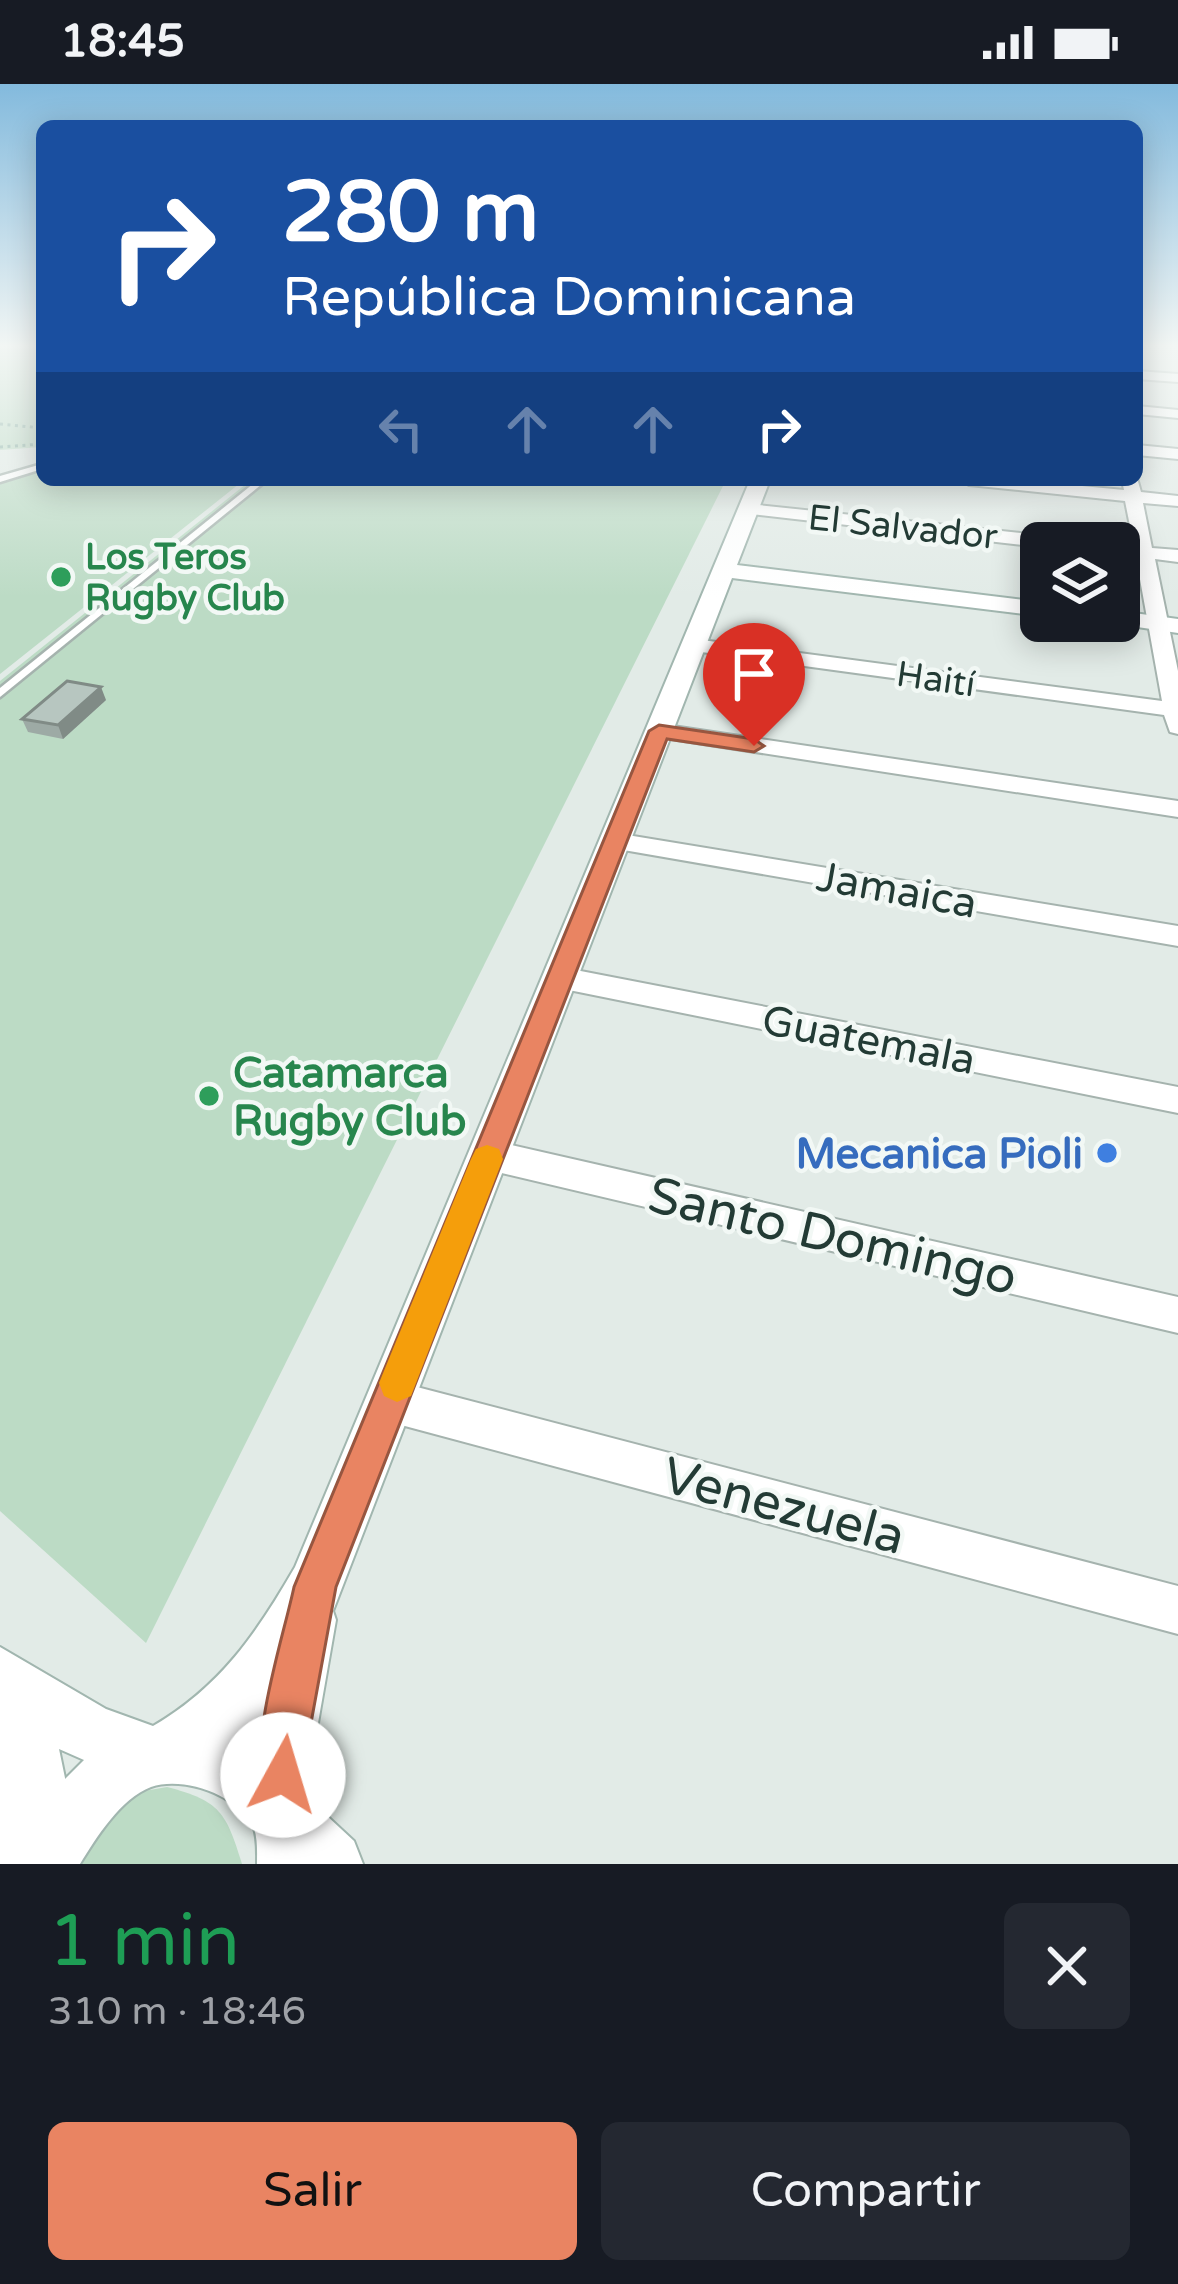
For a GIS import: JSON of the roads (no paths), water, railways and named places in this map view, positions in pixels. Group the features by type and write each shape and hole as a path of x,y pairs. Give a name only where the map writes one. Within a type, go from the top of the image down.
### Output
{"main road":[{"path":"44,1864 81,1805 130,1764 157,1755 225,1718 246,1697 315,1587 754,494"},
{"path":"724,570 1020,606"},
{"path":"285,1832 288,1723 315,1587"},
{"path":"0,1676 86,1730 157,1755 223,1767 250,1780 285,1832 331,1864"},
{"path":"0,1696 28,1740 34,1778 26,1864"}],"street":[{"path":"1143,451 1178,454"},
{"path":"1090,486 1131,488 1178,502"},
{"path":"1131,488 1144,553 1168,624 1177,716"},
{"name":"El Salvador","path":"754,494 1020,537"},
{"path":"1140,553 1178,556"},
{"name":"Haití","path":"694,645 1177,716"},
{"path":"659,731 1178,809"},
{"name":"Jamaica","path":"615,841 1178,936"},
{"name":"Guatemala","path":"560,978 1178,1100"},
{"name":"Santo Domingo","path":"489,1155 1178,1315"},
{"name":"Venezuela","path":"391,1401 1178,1610"}],"lane":[{"path":"0,479 36,468"},
{"path":"0,694 256,486"}],"place":[{"name":"Los Teros Rugby Club","path":"61,577"},
{"name":"Catamarca Rugby Club","path":"209,1096"},
{"name":"Mecanica Pioli","path":"1107,1153"}]}
